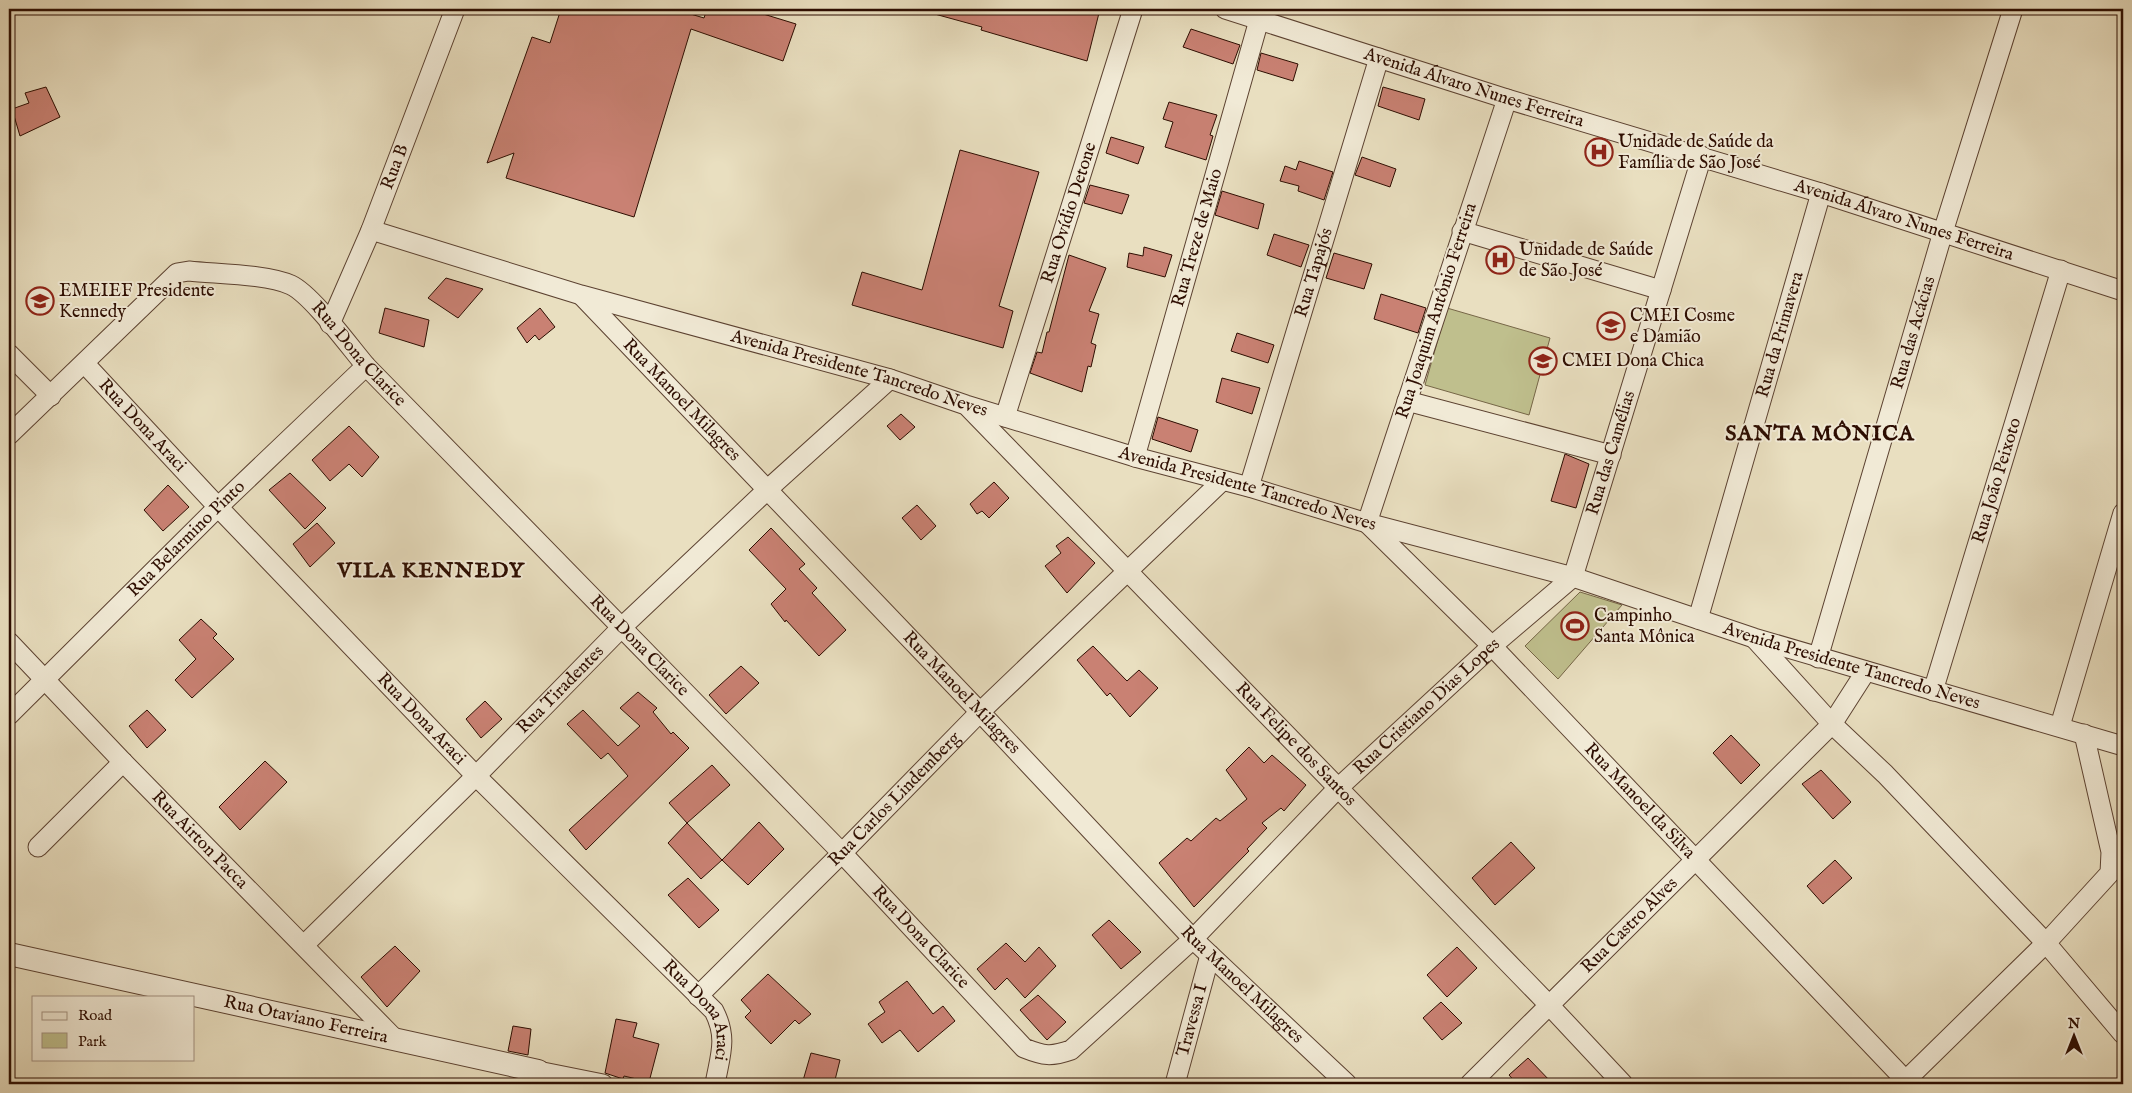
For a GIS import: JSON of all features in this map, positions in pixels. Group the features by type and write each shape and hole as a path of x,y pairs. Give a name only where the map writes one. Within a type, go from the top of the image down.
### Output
{"street":[{"name":"Rua B","path":"330,324 371,230 455,9"},
{"name":"Rua Ovídio Detone","path":"1005,418 1132,9"},
{"name":"Avenida Álvaro Nunes Ferreira","path":"1225,9 1507,99 1821,192 2123,291"},
{"name":"Rua das Acácias","path":"1818,658 1943,232 2013,9"},
{"name":"Rua Treze de Maio","path":"1134,457 1259,20"},
{"name":"Rua Tapajós","path":"1249,487 1379,58"},
{"name":"Rua Joaquim Antônio Ferreira","path":"1367,523 1507,99"},
{"name":"Rua das Camélias","path":"1573,577 1702,156"},
{"name":"Rua da Primavera","path":"1698,619 1821,192"},
{"name":"Avenida Presidente Tancredo Neves","path":"371,230 581,295 890,379 1005,418 1134,457 1249,487 1367,523 1573,577 1818,658 2060,726 2123,746"},
{"path":"1462,232 1661,290"},
{"name":"Rua João Peixoto","path":"1933,691 2061,270"},
{"name":"Rua Dona Clarice","path":"85,364 166,282 177,274 189,271 276,280 291,285 304,294 366,366 842,853 1024,1048 1038,1054 1055,1056 1071,1050"},
{"name":"Rua Manoel Milagres","path":"581,295 980,712 1193,939 1347,1084"},
{"path":"9,354 51,396"},
{"path":"9,435 85,364"},
{"name":"Rua Dona Araci","path":"85,364 218,507 476,776 714,1011 722,1027 722,1043 715,1084"},
{"name":"Rua Belarmino Pinto","path":"9,715 44,678 218,507 366,366"},
{"name":"Rua Tiradentes","path":"304,945 476,776 622,627 767,490 890,379"},
{"path":"1407,401 1610,455"},
{"name":"Rua Felipe dos Santos","path":"966,405 1337,789 1550,1006 1623,1084"},
{"name":"Rua Carlos Lindemberg","path":"698,996 980,712 1129,572 1222,481"},
{"path":"2060,726 2123,513"},
{"name":"Rua Manoel da Silva","path":"1367,523 1492,646 1905,1083"},
{"name":"Rua Cristiano Dias Lopes","path":"1071,1050 1193,939 1337,789 1492,646 1573,577"},
{"path":"1754,638 1832,724 1885,774 2046,943 2123,1034"},
{"name":"Rua Airton Pacca","path":"9,642 123,762 393,1037"},
{"name":"Rua Castro Alves","path":"1470,1084 1832,724 1866,672"},
{"path":"1905,1083 2046,943 2110,873 2111,852 2084,734"},
{"path":"38,847 123,762"},
{"name":"Rua Otaviano Ferreira","path":"9,954 393,1037 541,1078 603,1084"},
{"name":"Travessa I","path":"1175,1084 1210,955"}],"green space":[{"path":"1447,308 1550,338 1529,415 1425,385"},
{"name":"Campinho Santa Mônica","path":"1580,592 1622,605 1558,679 1525,646"}],"building":[{"path":"561,9 674,9 704,18 707,9 747,9 796,24 783,61 691,29 634,217 506,178 514,153 487,163 532,37 550,43"},
{"path":"932,9 1100,9 1087,61 981,30 982,27 931,13"},
{"path":"1191,29 1240,45 1233,64 1183,47"},
{"path":"1261,53 1298,64 1293,81 1257,70"},
{"path":"46,87 60,117 20,136 12,109 29,103 25,93"},
{"path":"1383,87 1425,99 1419,120 1378,106"},
{"path":"1169,102 1217,115 1210,135 1213,136 1206,160 1165,147 1173,122 1163,119"},
{"path":"1111,137 1144,147 1138,164 1106,153"},
{"path":"960,150 1039,172 999,306 1013,311 1003,348 852,305 862,272 922,290"},
{"path":"1362,157 1396,169 1390,187 1355,175"},
{"path":"1299,161 1333,172 1324,200 1298,191 1299,186 1280,181 1285,166 1296,170"},
{"path":"1090,185 1129,195 1122,214 1084,203"},
{"path":"1222,191 1264,204 1258,229 1215,215"},
{"path":"1274,234 1309,245 1301,267 1267,255"},
{"path":"1144,247 1172,255 1165,277 1127,267 1129,253 1143,256"},
{"path":"1334,253 1372,264 1364,289 1326,278"},
{"path":"1069,255 1106,268 1089,311 1099,314 1091,343 1096,345 1091,367 1088,366 1082,392 1030,373 1037,352 1042,353 1047,332 1049,332"},
{"path":"446,278 483,289 458,318 428,298"},
{"path":"1381,294 1426,308 1418,333 1374,319"},
{"path":"385,308 429,320 424,347 379,333"},
{"path":"540,308 555,327 539,340 535,335 527,343 517,328"},
{"path":"1237,333 1274,345 1268,363 1231,351"},
{"path":"1222,378 1260,388 1252,414 1216,402"},
{"path":"901,414 915,427 900,440 887,426"},
{"path":"1158,417 1198,430 1191,452 1152,439"},
{"path":"349,426 379,457 362,477 349,464 330,481 312,460"},
{"path":"1565,454 1589,464 1576,508 1551,501"},
{"path":"290,473 326,508 305,529 269,490"},
{"path":"994,482 1009,498 989,518 982,511 977,514 970,504"},
{"path":"168,485 189,507 163,531 144,510"},
{"path":"917,505 936,526 921,540 902,518"},
{"path":"317,523 335,543 310,567 293,544"},
{"path":"771,528 805,564 799,569 817,588 812,593 846,630 819,656 786,620 785,622 771,604 786,589 749,550"},
{"path":"1068,537 1095,563 1067,593 1045,566 1061,553 1056,546"},
{"path":"201,619 217,634 213,638 234,659 192,698 175,680 196,659 179,640"},
{"path":"1093,646 1127,681 1139,670 1158,688 1130,717 1110,693 1107,696 1077,660"},
{"path":"741,666 759,683 726,714 709,695"},
{"path":"638,692 657,708 653,712 671,734 673,732 689,748 586,850 569,830 628,776 608,753 601,759 567,724 583,710 618,746 640,726 620,708"},
{"path":"485,701 502,719 481,738 466,719"},
{"path":"147,710 166,730 147,748 129,726"},
{"path":"1731,735 1760,765 1741,784 1713,753"},
{"path":"1249,747 1264,763 1272,755 1306,785 1284,811 1281,808 1262,823 1267,828 1247,849 1249,851 1194,907 1159,863 1187,838 1191,841 1216,818 1220,821 1247,799 1226,770"},
{"path":"265,761 287,782 240,830 219,807"},
{"path":"712,765 730,785 687,823 669,803"},
{"path":"1821,770 1851,802 1833,819 1802,784"},
{"path":"759,822 784,849 748,885 722,860"},
{"path":"687,823 722,860 701,879 668,843"},
{"path":"1511,842 1535,868 1495,905 1472,878"},
{"path":"1835,860 1852,878 1823,904 1807,886"},
{"path":"688,878 719,910 699,928 668,895"},
{"path":"1109,920 1141,952 1121,969 1092,935"},
{"path":"1006,943 1025,962 1039,947 1056,966 1025,998 1007,978 995,990 977,969"},
{"path":"395,946 420,971 387,1007 361,977"},
{"path":"1457,947 1477,968 1447,997 1427,975"},
{"path":"768,974 811,1014 799,1024 795,1020 771,1044 745,1017 751,1011 741,1000"},
{"path":"907,981 933,1014 943,1006 955,1021 918,1052 900,1030 882,1043 868,1024 885,1012 879,1002"},
{"path":"1038,995 1066,1022 1047,1040 1020,1010"},
{"path":"1441,1002 1462,1023 1442,1040 1423,1018"},
{"path":"616,1019 637,1023 633,1037 659,1044 649,1082 624,1076 623,1079 605,1073"},
{"path":"513,1026 531,1029 528,1055 508,1051"},
{"path":"811,1053 840,1060 834,1084 802,1084"},
{"path":"1528,1058 1553,1084 1517,1084 1509,1075"}],"place":[{"name":"Unidade de Saúde da Família de São José","path":"1599,152"},
{"name":"Unidade de Saúde de São José","path":"1500,260"},
{"name":"EMEIEF Presidente Kennedy","path":"40,301"},
{"name":"CMEI Cosme e Damião","path":"1611,326"},
{"name":"CMEI Dona Chica","path":"1543,361"},
{"name":"Campinho Santa Mônica","path":"1575,626"}],"district":[{"name":"SANTA MÔNICA","path":"1820,434"},
{"name":"VILA KENNEDY","path":"431,571"}]}
